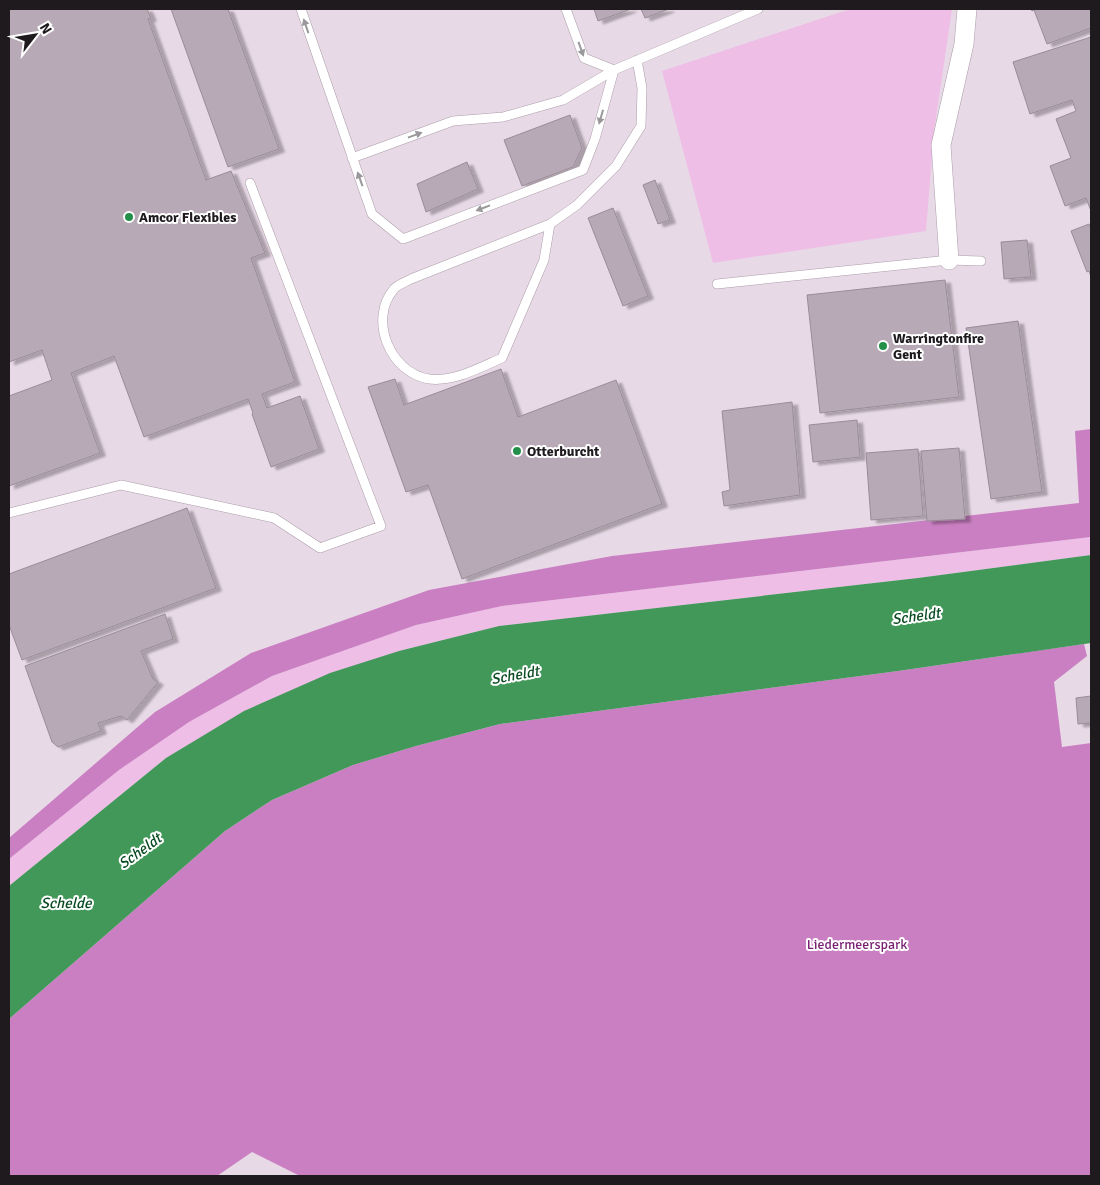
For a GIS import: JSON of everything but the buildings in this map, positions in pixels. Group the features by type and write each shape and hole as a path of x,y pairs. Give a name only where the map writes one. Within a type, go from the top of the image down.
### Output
{"street":[{"path":"949,260 941,145 964,44 967,9"}],"lane":[{"path":"300,9 372,214 403,239 583,170 595,139 614,70"},
{"path":"566,9 584,58 614,70"},
{"path":"352,158 452,121 503,117 563,100 614,70 758,9"},
{"path":"550,224 544,260 502,358 463,374 442,380 414,375 396,359 390,351 384,336 382,322 385,304 395,288 411,278 550,224 577,205 616,166 641,126 642,88 637,60"},
{"path":"9,514 121,485 274,518 320,548 380,526 250,183"},
{"path":"717,284 949,260 981,261"}],"shaded area":[{"path":"850,9 952,9 934,131 926,231 713,263 662,71"},
{"path":"1091,537 1091,555 918,578 499,626 399,651 166,758 9,886 9,859 119,770 189,722 272,676 416,625 502,606"}],"green space":[{"path":"1091,429 1091,537 502,606 416,625 272,676 189,722 119,770 9,859 9,838 155,712 251,653 429,590 612,556 1079,503 1075,431"},
{"name":"Liedermeerspark","path":"1084,644 1087,656 1054,682 1062,747 1091,743 1091,1176 300,1176 252,1152 217,1176 9,1176 9,1019 225,831 272,800 353,765 500,724 898,671"}],"water":[{"name":"Schelde","path":"1091,555 1091,643 898,671 500,724 353,765 272,800 225,831 9,1019 9,886 166,758 244,711 330,673 399,651 499,626 918,578"}],"place":[{"name":"Amcor Flexibles","path":"129,217"},
{"name":"Warringtonfire Gent","path":"883,346"},
{"name":"Otterburcht","path":"517,451"}],"water label":[{"name":"Scheldt","path":"916,616"},
{"name":"Scheldt","path":"515,675"},
{"name":"Scheldt","path":"140,851"}]}
